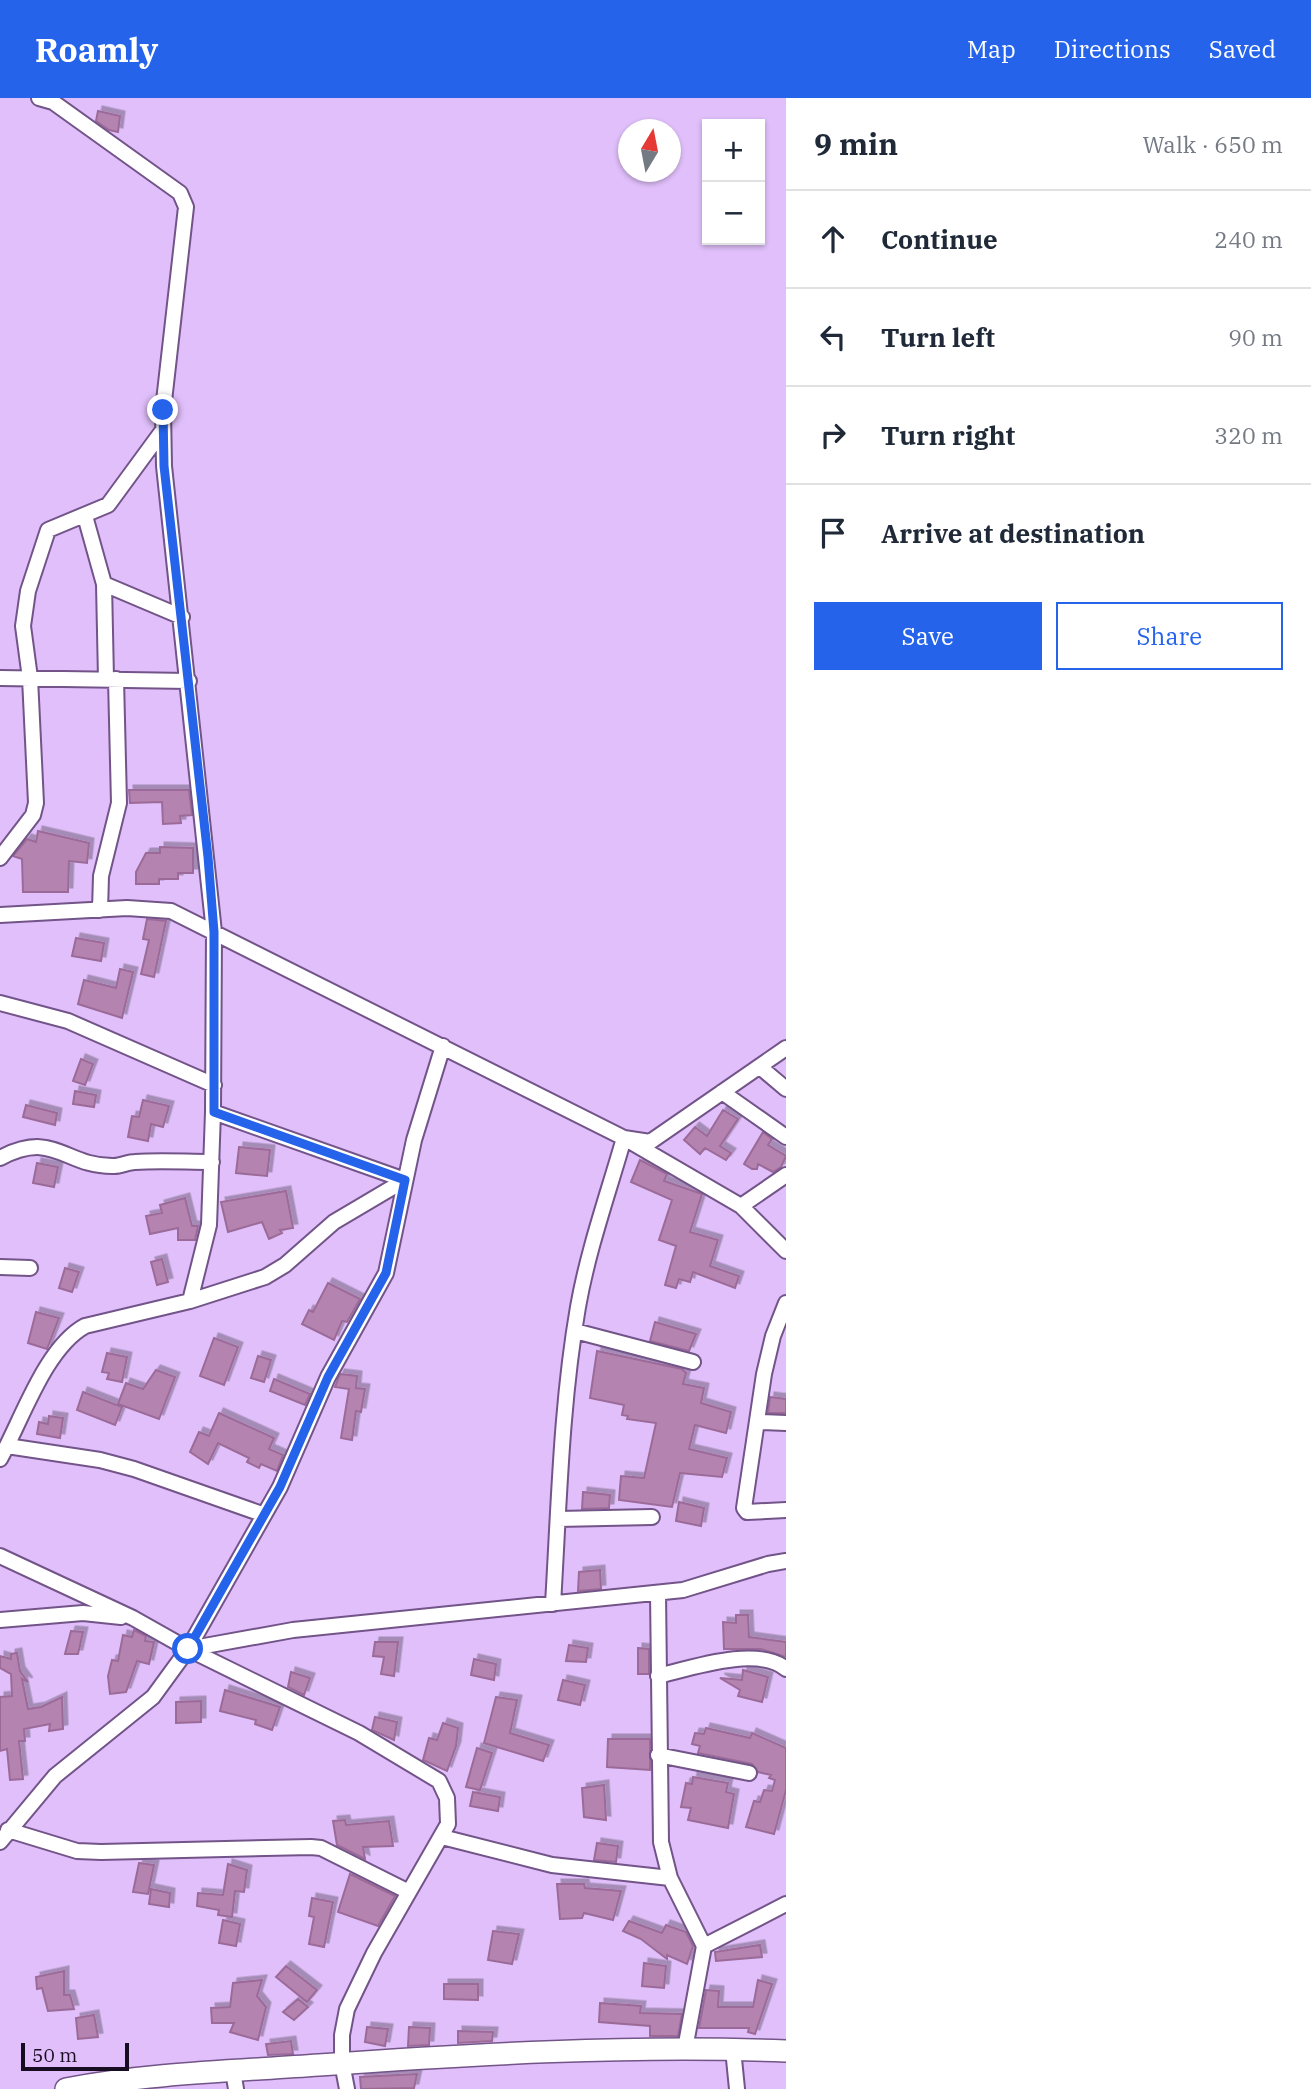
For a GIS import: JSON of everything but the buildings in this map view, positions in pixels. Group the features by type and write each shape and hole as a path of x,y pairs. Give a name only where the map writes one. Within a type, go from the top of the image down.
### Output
{"street":[{"path":"39,98 53,102 180,193 186,208 163,430 164,466 214,932 214,1112 209,1225 190,1301"},
{"path":"0,858 33,815 36,803 30,678 23,626 28,591 48,530 108,505 163,430"},
{"path":"85,516 104,584 119,803 102,876 100,910"},
{"path":"104,584 182,617"},
{"path":"0,678 189,681"},
{"path":"0,915 100,910 171,911 624,1138 741,1206 786,1251"},
{"path":"0,1003 68,1021 214,1085"},
{"path":"409,1892 321,1848 101,1852 77,1851 4,1836 55,1776 153,1697 188,1649 262,1514 280,1487 328,1377 386,1273 405,1180 443,1046"},
{"path":"624,1138 650,1142 786,1048"},
{"path":"760,1067 786,1089"},
{"path":"722,1091 786,1137"},
{"path":"214,1112 405,1180"},
{"path":"553,1604 566,1393 575,1331 588,1260 624,1138"},
{"path":"0,1158 25,1147 42,1145 70,1158 113,1166 132,1162 212,1162"},
{"path":"741,1206 786,1175"},
{"path":"262,1514 134,1469 100,1460 4,1452 55,1353 71,1334 85,1326 190,1301 265,1277 285,1265 334,1222 405,1180"},
{"path":"0,1267 30,1268"},
{"path":"786,1303 773,1336 744,1508 747,1512 786,1510"},
{"path":"575,1331 693,1362"},
{"path":"759,1422 786,1423"},
{"path":"558,1519 652,1517"},
{"path":"0,1556 133,1618 188,1649 359,1733 439,1781 447,1798 447,1824 442,1837 354,1990 342,2035 342,2063 347,2089"},
{"path":"188,1649 293,1630 683,1590 768,1563 786,1561"},
{"path":"658,1593 661,1842 670,1878 704,1946 685,2049"},
{"path":"0,1620 83,1613 133,1618"},
{"path":"658,1676 744,1658 768,1660 786,1669"},
{"path":"658,1755 749,1773"},
{"path":"442,1837 552,1865 670,1878"},
{"path":"704,1946 786,1904"},
{"path":"66,2089 235,2080 342,2063 685,2049 786,2051"},
{"path":"733,2049 737,2089"}],"route":[{"path":"163,410 164,466 214,932 214,1112 405,1180 386,1273 358,1328 328,1377 280,1487 262,1514 188,1649"}]}
